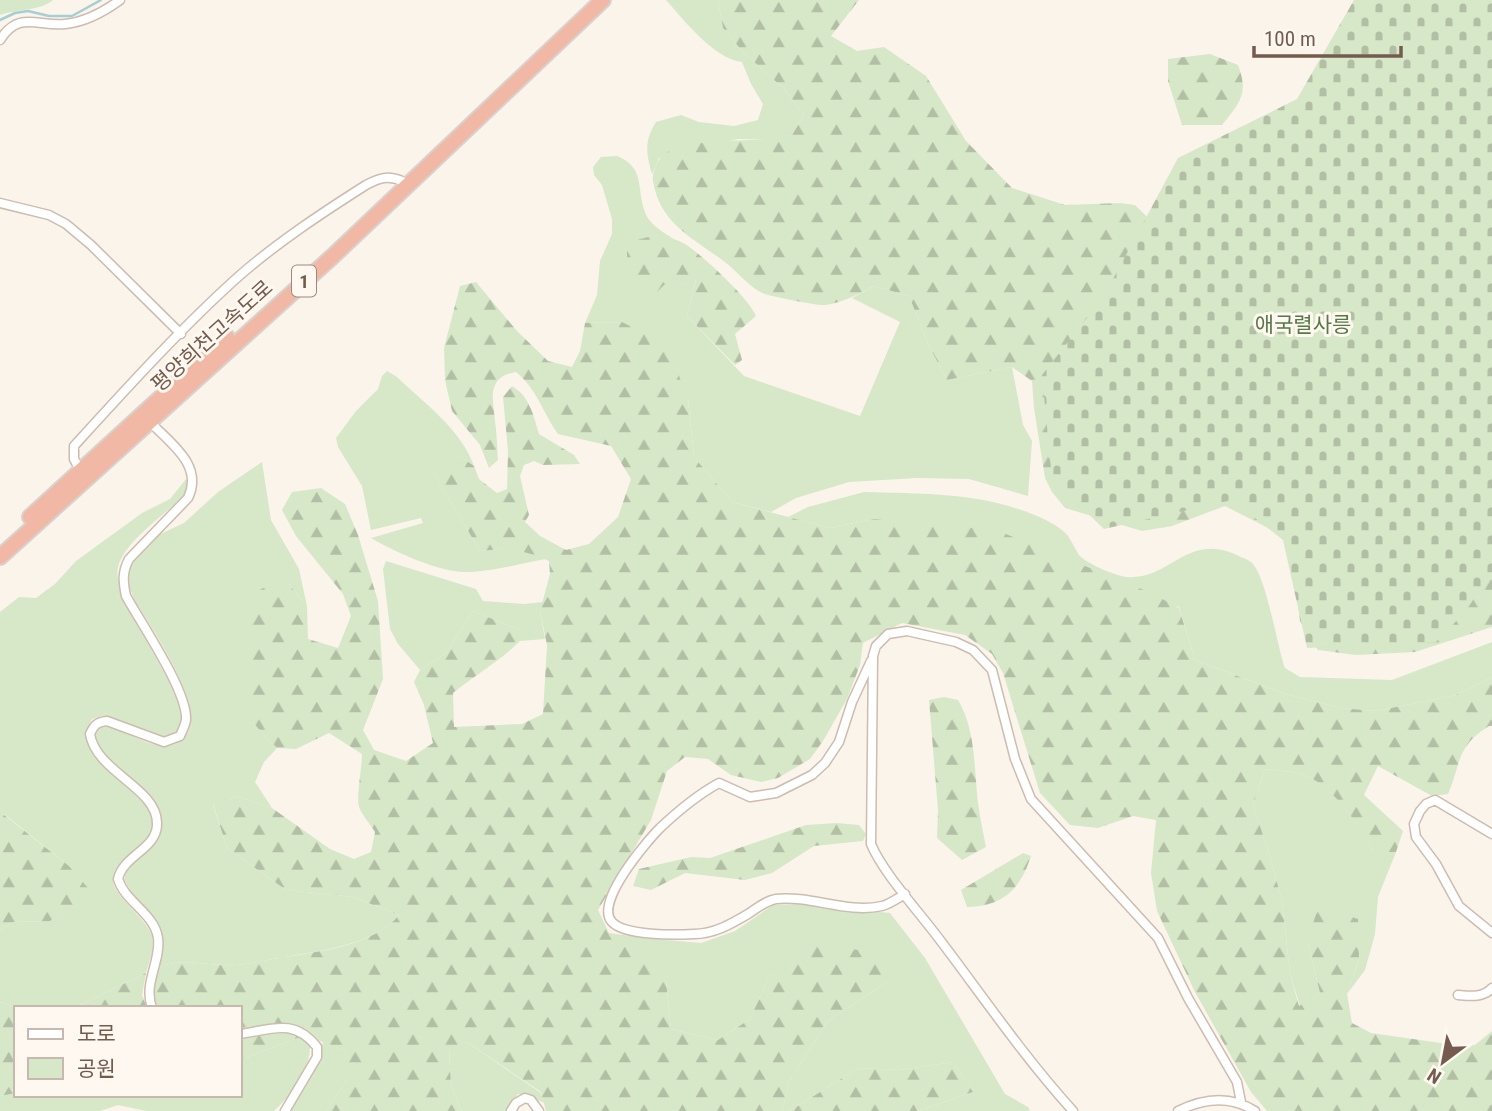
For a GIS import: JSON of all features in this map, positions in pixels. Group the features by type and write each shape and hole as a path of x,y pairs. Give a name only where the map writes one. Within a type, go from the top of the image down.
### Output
{"highway":[{"name":"평양희천고속도로","path":"0,544 402,181 589,0"},
{"name":"평양희천고속도로","path":"0,557 333,256 603,0"}],"street":[{"path":"0,40 12,26 24,20 63,24 75,22 106,11 120,0"},
{"path":"80,470 74,459 74,446 238,277 328,209 381,178 393,177 402,181"},
{"path":"0,203 49,215 66,224 91,245 181,334"},
{"path":"149,421 191,468 194,486 188,498 129,559 124,569 123,581 126,596 177,687 186,720 180,736 164,742 107,722 99,722 90,734 97,752 125,782 147,799 156,813 158,825 155,835 128,860 118,879 121,889 154,925 158,936 157,955 148,995 151,1006"},
{"path":"905,894 883,905 867,907 795,899 772,900 722,929 697,934 630,930 613,923 608,916 607,907 629,865 658,830 702,792 719,783 750,797 776,793 804,779 825,763 839,742 852,702 876,646 888,634 907,631 956,642 973,650 992,670 1015,759 1031,799 1158,938 1188,998 1237,1082 1241,1102"},
{"path":"873,656 871,844 882,864 1017,1046 1073,1111"},
{"path":"1492,834 1435,800 1426,804 1413,824 1416,837 1436,864 1459,906 1492,933"},
{"path":"1458,995 1474,996 1492,988"},
{"path":"242,1034 287,1027 303,1034 317,1047 317,1057 285,1111"},
{"path":"511,1111 516,1102 525,1098 531,1100 539,1111"},
{"path":"1178,1111 1222,1098 1241,1102 1255,1111"}],"green space":[{"path":"0,0 53,0 42,6 0,15"},
{"path":"666,0 718,0 723,28 742,51 784,89 804,115 792,135 774,140 738,139 659,158 652,174 647,148 649,135 656,122 681,115 699,122 734,126 758,120 763,104 742,62 721,54 710,46"},
{"path":"718,0 859,0 831,36 857,51 884,47 926,76 966,141 1012,188 1065,205 1135,205 1492,552 1492,627 1415,652 1356,655 1318,650 1300,621 1292,557 1280,534 1225,506 1172,526 1142,531 1065,508 1045,478 1032,381 1012,367 947,380 928,344 909,296 874,286 844,300 825,305 762,293 680,229 663,208 653,181 656,164 662,156 673,149 705,142 792,135 804,115 784,89 742,51 723,28"},
{"name":"애국렬사릉","path":"1354,0 1492,0 1492,572 1465,612 1436,642 1307,648 1283,540 1232,500 1104,529 1052,479 1042,375 1104,296 1178,158 1297,99"},
{"path":"1210,54 1238,65 1243,83 1241,97 1222,125 1182,125 1168,81 1168,59"},
{"path":"617,156 632,166 636,173 647,217 658,229 677,241 669,238 664,285 680,285 696,279 687,316 744,376 860,416 900,322 852,298 874,286 909,296 928,344 947,380 1012,367 1023,425 1032,441 1028,496 969,479 917,478 849,482 796,498 771,512 732,502 694,457 688,399 622,322 585,323 597,295 600,261 612,234 612,219 602,185 594,175 593,167 601,157"},
{"path":"652,236 685,244 724,277 751,308 756,316 735,334 742,360 735,365 687,316 696,280 680,285 664,285 651,298 627,268 627,249 633,241"},
{"path":"476,282 517,331 548,361 572,367 580,351 585,323 622,322 667,345 688,399 694,457 732,502 830,528 874,519 996,530 1149,592 1179,608 1195,660 1285,694 1341,708 1376,711 1456,695 1492,677 1492,726 1478,734 1465,748 1448,794 1432,796 1378,766 1364,795 1403,831 1396,852 1373,852 1352,817 1332,794 1310,777 1298,773 1265,769 1253,805 1282,901 1290,974 1299,1006 1320,993 1308,942 1318,906 1358,919 1359,959 1347,994 1352,1023 1371,1033 1448,1044 1475,1045 1492,1031 1492,1111 1267,1111 1251,1092 1195,992 1157,911 1151,873 1156,820 1133,816 1098,828 1070,825 1040,793 1003,673 992,654 965,635 902,623 863,643 860,665 847,699 810,759 778,778 761,782 731,775 708,759 685,757 667,771 651,820 598,910 609,933 648,948 666,981 671,1029 718,1040 750,1019 771,972 815,942 874,953 890,980 827,1022 789,1082 782,1111 546,1111 541,1092 467,1042 449,1048 451,1085 462,1111 326,1111 348,1078 348,1052 317,1040 296,1025 284,1024 242,1031 242,1006 156,1006 153,995 157,968 186,962 242,964 327,950 375,934 399,915 353,897 286,890 227,848 213,804 237,796 272,808 330,849 354,859 371,852 375,832 358,802 362,754 329,733 296,749 277,748 254,724 249,629 251,594 274,583 287,582 307,606 308,639 338,648 351,616 343,594 296,536 282,510 292,492 321,488 345,504 358,535 378,601 383,679 363,730 374,750 406,761 433,743 424,705 414,682 420,670 446,653 473,611 520,630 520,641 453,693 454,727 522,724 543,714 547,645 540,611 550,574 549,561 516,551 480,551 433,472 447,456 460,456 474,466 479,479 497,493 507,489 508,451 503,397 512,386 527,401 539,434 574,455 580,464 543,465 534,461 524,465 520,476 529,515 525,522 540,536 566,550 589,544 618,517 631,479 611,446 558,434 535,394 516,372 500,379 494,390 498,460 489,468 480,445 452,411 445,380 444,348 460,286"},
{"path":"387,371 441,417 468,453 474,466 460,456 433,472 480,551 514,550 546,559 483,571 454,571 416,560 371,538 423,523 421,518 371,530 362,486 338,447 336,438 356,411 378,389 382,376"},
{"path":"262,462 271,520 299,569 307,606 287,582 254,724 277,748 264,762 255,782 272,808 237,796 213,805 227,848 286,890 353,897 399,915 375,934 327,949 242,964 186,962 157,968 160,950 158,927 124,880 129,865 156,839 160,814 148,795 106,756 95,735 101,726 110,727 151,744 168,746 176,744 186,735 191,723 183,687 163,646 134,599 128,584 127,569 156,536 184,523 218,492"},
{"path":"186,479 190,481 186,493 138,537 122,557 118,567 119,584 169,683 179,706 181,724 173,735 156,737 102,716 92,719 87,733 88,745 95,757 139,796 152,819 151,830 146,839 122,861 115,870 113,880 118,893 143,921 152,936 152,950 146,973 78,1006 14,1007 0,1002 0,930 13,922 50,921 94,896 69,866 4,814 0,814 0,612 19,597 36,598 55,584 76,561 142,513 170,499"},
{"path":"864,492 973,498 1016,508 1058,527 1068,536 1079,555 1088,562 1108,572 1127,577 1155,572 1190,553 1202,550 1216,549 1232,553 1251,562 1256,569 1262,581 1285,668 1300,677 1392,680 1492,642 1492,677 1456,695 1376,711 1341,708 1285,694 1195,660 1179,607 874,519 830,528 788,517 808,507"},
{"path":"386,561 476,589 483,601 524,604 543,602 540,611 545,639 520,641 520,630 473,611 446,653 420,670 398,644 390,629 383,569"},
{"path":"944,697 958,700 968,724 986,847 962,860 937,838 938,810 929,700"},
{"path":"1265,769 1310,777 1342,805 1373,852 1396,852 1378,897 1375,934 1365,970 1347,994 1359,959 1308,942 1320,993 1300,1006 1290,974 1282,901 1253,805"},
{"path":"0,814 69,866 95,896 50,921 13,922 0,930"},
{"path":"806,825 859,825 866,834 863,841 814,846 772,873 745,880 685,873 651,890 633,886 639,869 691,857 710,858"},
{"path":"1023,853 1031,856 1027,868 1008,894 991,903 967,907 961,890"},
{"path":"799,904 890,913 925,958 1005,1094 1028,1107 1030,1111 918,1111 973,1092 953,1062 900,1070 858,1068 790,1111 782,1111 789,1082 827,1022 890,980 771,972 750,1019 718,1040 671,1029 666,981 609,933 701,943 735,931 773,905"},
{"path":"146,973 142,995 146,1006 78,1006"},
{"path":"0,1002 14,1007 14,1093 0,1096"},
{"path":"282,1031 300,1037 242,1059 242,1037"},
{"path":"300,1037 310,1046 303,1074 274,1111 146,1111 118,1105 100,1111 0,1111 0,1096 14,1093 14,1097 242,1097 242,1059"},
{"path":"323,1042 348,1052 348,1078 326,1111 289,1111 310,1078"},
{"path":"467,1042 541,1093 544,1103 518,1094 506,1111 462,1111 451,1085 449,1047"},
{"path":"953,1062 973,1092 918,1111 790,1111 858,1068 900,1070"}],"waterway":[{"path":"0,20 28,11 49,16 72,16 101,0"}]}
